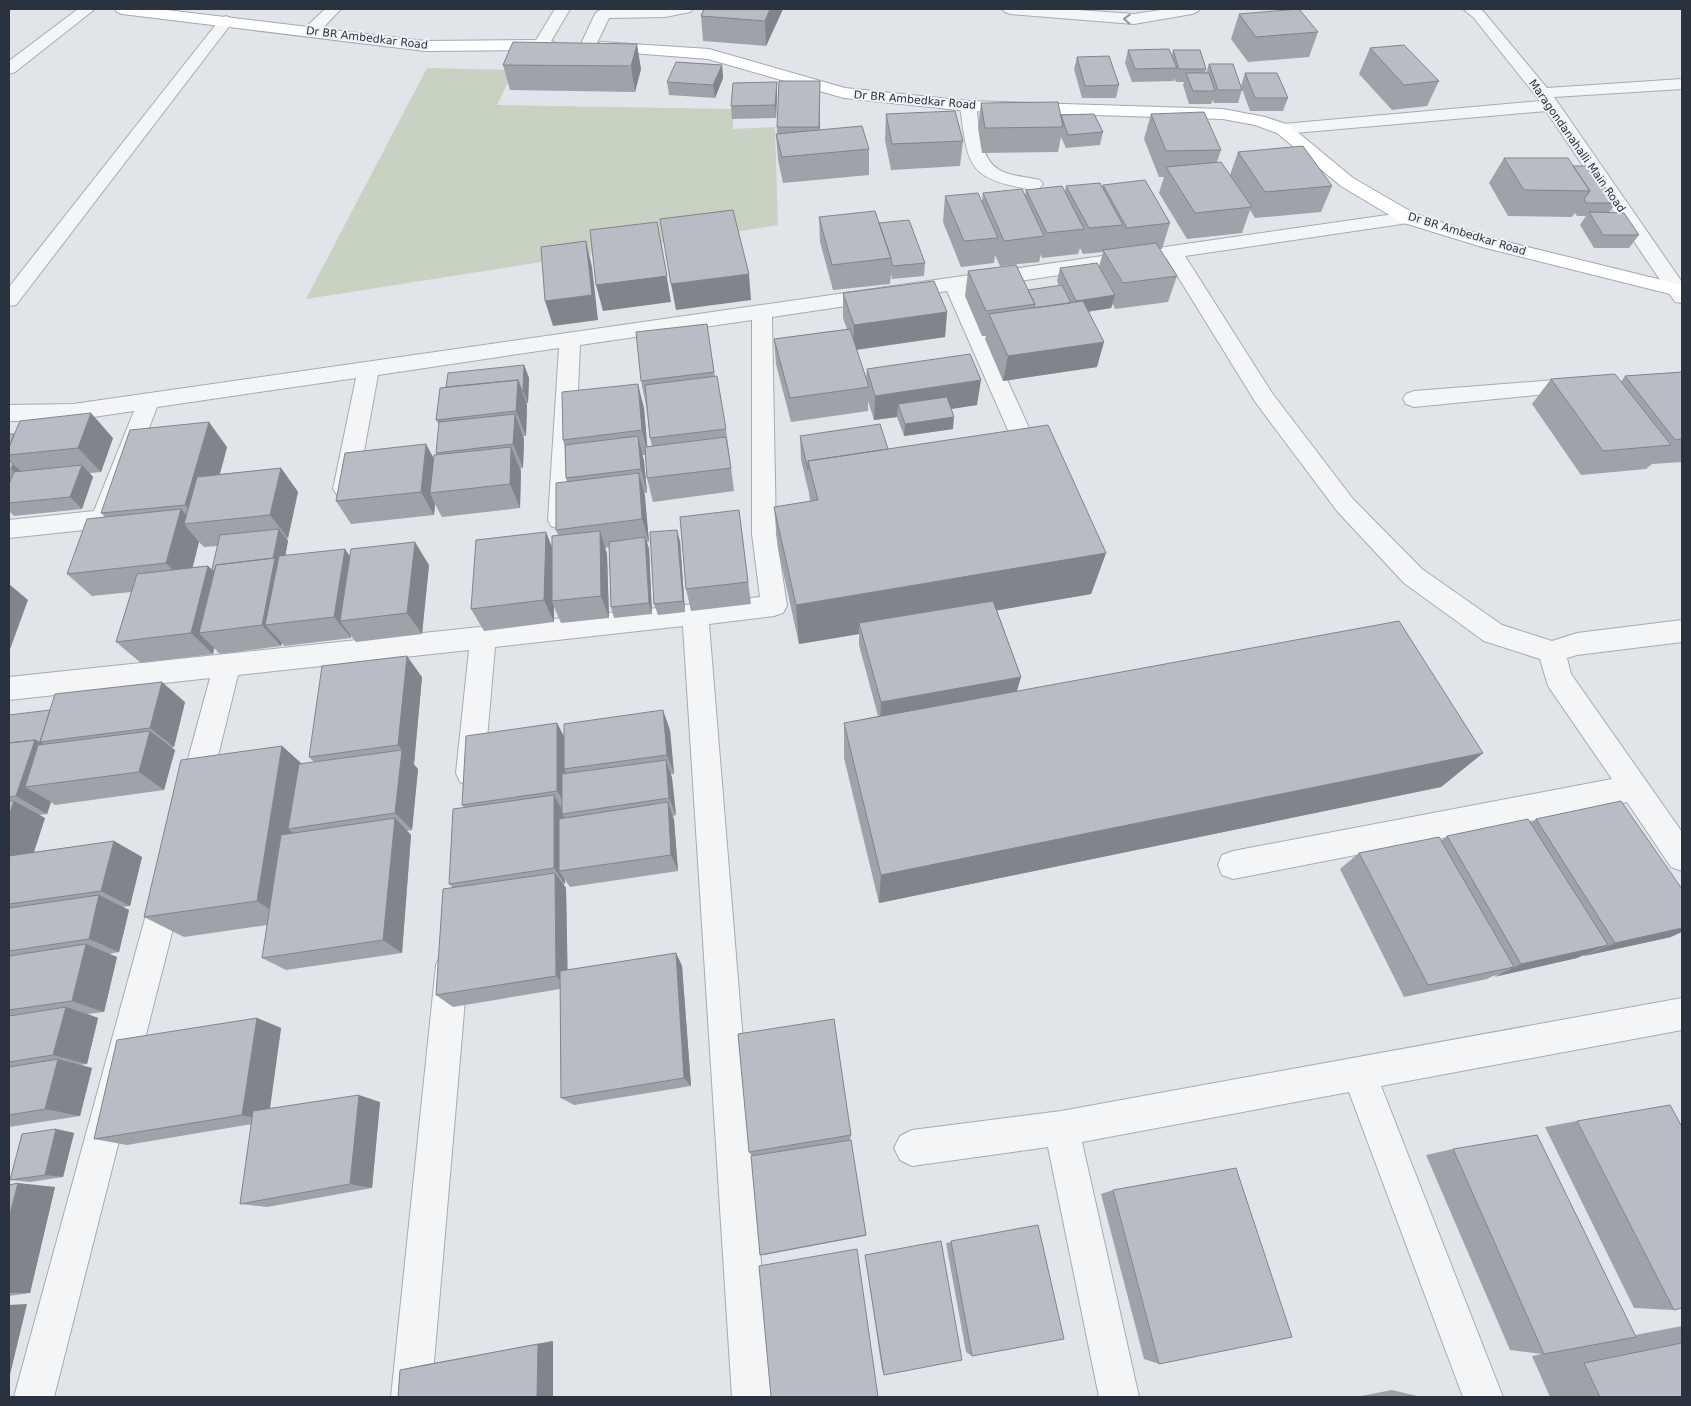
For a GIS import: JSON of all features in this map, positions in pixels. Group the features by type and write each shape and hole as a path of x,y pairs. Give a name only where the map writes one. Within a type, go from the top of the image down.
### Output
{"main road":[{"name":"Dr BR Ambedkar Road","path":"122,9 143,10 425,46 565,45 708,54 844,93 968,106 1224,114 1259,121 1284,129 1348,182 1408,218 1489,243 1680,293"}],"street":[{"path":"9,69 86,9"},
{"path":"311,31 332,9"},
{"path":"542,45 562,9"},
{"path":"588,46 603,14 617,12 655,14 685,9"},
{"path":"1010,9 1134,19 1192,9"},
{"name":"Maragondanahalli Main Road","path":"1470,9 1478,14 1547,99 1680,293"},
{"path":"9,300 226,21"},
{"path":"1284,129 1681,85"},
{"path":"968,106 977,157 982,167 995,175 1034,184"},
{"path":"9,413 73,412 1408,218"},
{"path":"1172,252 1264,398 1345,505 1413,576 1493,633 1552,652 1577,644 1682,631"},
{"path":"954,284 1018,428"},
{"path":"9,689 774,606 764,534 762,311"},
{"path":"559,532 570,339"},
{"path":"344,496 369,368"},
{"path":"1414,399 1603,383"},
{"path":"9,529 103,519 149,400"},
{"path":"696,615 752,1397"},
{"path":"467,805 482,638"},
{"path":"1552,652 1558,678 1682,857"},
{"path":"187,819 227,665"},
{"path":"1233,865 1634,788"},
{"path":"34,1397 176,858"},
{"path":"411,1397 455,934"},
{"path":"912,1148 1061,1128 1682,1014"},
{"path":"1360,1074 1483,1397"},
{"path":"1061,1128 1119,1397"}],"green space":[{"path":"427,68 514,70 497,105 733,109 733,129 775,127 778,225 306,299"}],"building":[{"path":"704,9 770,9 765,21 701,16"},
{"path":"1299,9 1318,32 1256,37 1239,14"},
{"path":"513,42 637,44 631,66 503,65"},
{"path":"1404,45 1439,81 1404,85 1370,48"},
{"path":"1169,49 1177,68 1135,69 1128,50"},
{"path":"1173,50 1200,50 1206,69 1179,69"},
{"path":"1109,56 1119,85 1085,86 1077,57"},
{"path":"676,62 722,65 713,85 667,82"},
{"path":"1209,64 1233,64 1242,90 1218,90"},
{"path":"1186,73 1209,73 1215,91 1193,91"},
{"path":"1245,73 1277,73 1288,98 1255,98"},
{"path":"779,81 820,81 819,127 777,127"},
{"path":"777,82 775,105 731,106 733,83"},
{"path":"1058,102 1063,127 985,128 981,103"},
{"path":"955,111 963,141 892,144 886,114"},
{"path":"1204,112 1221,150 1166,151 1151,114"},
{"path":"1094,114 1103,132 1068,135 1061,115"},
{"path":"862,126 869,149 782,157 776,134"},
{"path":"1303,146 1332,186 1265,192 1238,152"},
{"path":"1504,158 1568,158 1590,191 1524,190"},
{"path":"1221,162 1252,207 1195,213 1166,167"},
{"path":"1573,166 1590,166 1616,203 1586,203 1584,199 1590,191"},
{"path":"1145,180 1170,223 1127,228 1103,185"},
{"path":"1100,183 1123,225 1089,228 1066,186"},
{"path":"1062,186 1084,229 1047,233 1026,190"},
{"path":"1022,189 1044,236 1004,241 983,193"},
{"path":"978,193 998,238 964,241 945,196"},
{"path":"733,210 749,274 671,284 660,219"},
{"path":"875,211 891,258 832,265 819,217"},
{"path":"1589,212 1624,213 1639,235 1603,235"},
{"path":"909,220 925,263 893,266 879,223"},
{"path":"657,222 667,276 596,285 590,230"},
{"path":"586,241 592,295 545,301 541,247"},
{"path":"1156,243 1177,276 1123,283 1103,250"},
{"path":"1097,263 1115,295 1076,301 1060,268"},
{"path":"1016,265 1035,304 986,311 968,271"},
{"path":"934,281 947,312 854,325 843,293"},
{"path":"1062,285 1071,303 1034,308 1035,304 1028,290"},
{"path":"1083,301 1104,342 1008,356 989,314"},
{"path":"707,324 714,372 641,381 636,332"},
{"path":"850,329 869,387 790,398 774,339"},
{"path":"970,354 981,380 875,396 867,369"},
{"path":"524,365 523,391 518,380 446,387 448,373"},
{"path":"1682,372 1682,439 1675,440 1625,376"},
{"path":"1615,374 1671,445 1603,451 1551,379"},
{"path":"717,376 726,429 650,438 645,385"},
{"path":"518,380 516,411 436,420 440,388"},
{"path":"638,384 642,430 563,440 562,392"},
{"path":"947,397 954,417 905,424 898,404"},
{"path":"91,413 78,448 9,455 9,447 20,421"},
{"path":"515,414 513,444 436,453 439,422"},
{"path":"209,422 185,505 101,513 130,430"},
{"path":"880,424 888,449 808,461 808,470 800,436"},
{"path":"1048,425 1106,553 796,605 774,507 818,500 808,461"},
{"path":"9,434 14,434 9,447"},
{"path":"638,436 641,469 566,478 565,445"},
{"path":"726,437 731,468 647,478 645,447"},
{"path":"426,444 421,492 336,501 345,453"},
{"path":"511,447 510,484 430,493 434,455"},
{"path":"9,460 13,464 11,469 9,469"},
{"path":"82,465 70,497 9,503 9,484 14,472"},
{"path":"281,468 270,515 184,524 197,477"},
{"path":"639,473 642,519 556,530 556,483"},
{"path":"181,509 166,563 67,574 87,519"},
{"path":"739,510 748,582 686,589 680,517"},
{"path":"279,529 273,558 216,565 214,572 212,569 220,535"},
{"path":"677,530 683,601 654,604 650,532"},
{"path":"600,531 601,596 552,601 552,536"},
{"path":"546,532 544,600 471,609 476,540"},
{"path":"645,537 649,603 611,607 609,542"},
{"path":"415,542 407,613 340,621 351,549"},
{"path":"345,549 334,617 265,625 279,556"},
{"path":"275,558 262,625 199,633 216,565"},
{"path":"208,566 191,633 116,642 137,574"},
{"path":"993,601 1021,677 881,702 859,623"},
{"path":"1399,621 1483,753 881,875 844,723"},
{"path":"407,656 398,745 309,757 322,666"},
{"path":"162,682 150,728 40,742 55,694"},
{"path":"50,710 40,742 43,744 35,740 9,743 9,715"},
{"path":"663,710 667,755 564,769 564,724"},
{"path":"557,723 557,791 462,805 466,736"},
{"path":"150,731 139,772 25,787 38,745"},
{"path":"35,740 16,796 9,797 9,743"},
{"path":"282,746 257,901 144,917 181,760"},
{"path":"402,750 395,813 288,829 299,764"},
{"path":"666,760 669,798 562,814 562,774"},
{"path":"554,795 554,868 449,884 453,809"},
{"path":"9,801 14,801 9,816"},
{"path":"1621,801 1682,889 1682,928 1615,943 1536,819"},
{"path":"668,802 671,855 559,871 559,819"},
{"path":"395,818 383,940 262,958 281,835"},
{"path":"1528,819 1608,945 1521,964 1447,836"},
{"path":"1439,837 1514,967 1428,985 1359,853"},
{"path":"114,841 101,891 9,904 9,856"},
{"path":"555,873 556,976 436,995 443,889"},
{"path":"99,895 89,939 9,951 9,908"},
{"path":"86,944 72,1001 9,1010 9,956"},
{"path":"676,953 684,1078 561,1098 560,971"},
{"path":"66,1007 53,1055 9,1062 9,1016"},
{"path":"257,1018 242,1115 94,1139 117,1040"},
{"path":"834,1019 851,1135 749,1152 738,1034"},
{"path":"58,1059 45,1109 9,1115 9,1067"},
{"path":"359,1095 350,1184 240,1204 253,1111"},
{"path":"1670,1105 1682,1127 1682,1308 1674,1310 1577,1121"},
{"path":"56,1129 45,1175 10,1180 22,1134"},
{"path":"1537,1135 1636,1337 1544,1354 1453,1149"},
{"path":"851,1140 866,1235 760,1255 751,1156"},
{"path":"1236,1168 1292,1337 1159,1364 1113,1190"},
{"path":"18,1183 9,1218 9,1185"},
{"path":"1038,1225 1064,1339 972,1356 951,1241"},
{"path":"941,1241 962,1360 884,1375 865,1255"},
{"path":"857,1249 878,1397 771,1397 759,1266"},
{"path":"1682,1343 1682,1397 1600,1397 1584,1363"},
{"path":"538,1344 537,1397 398,1397 400,1370"}]}
